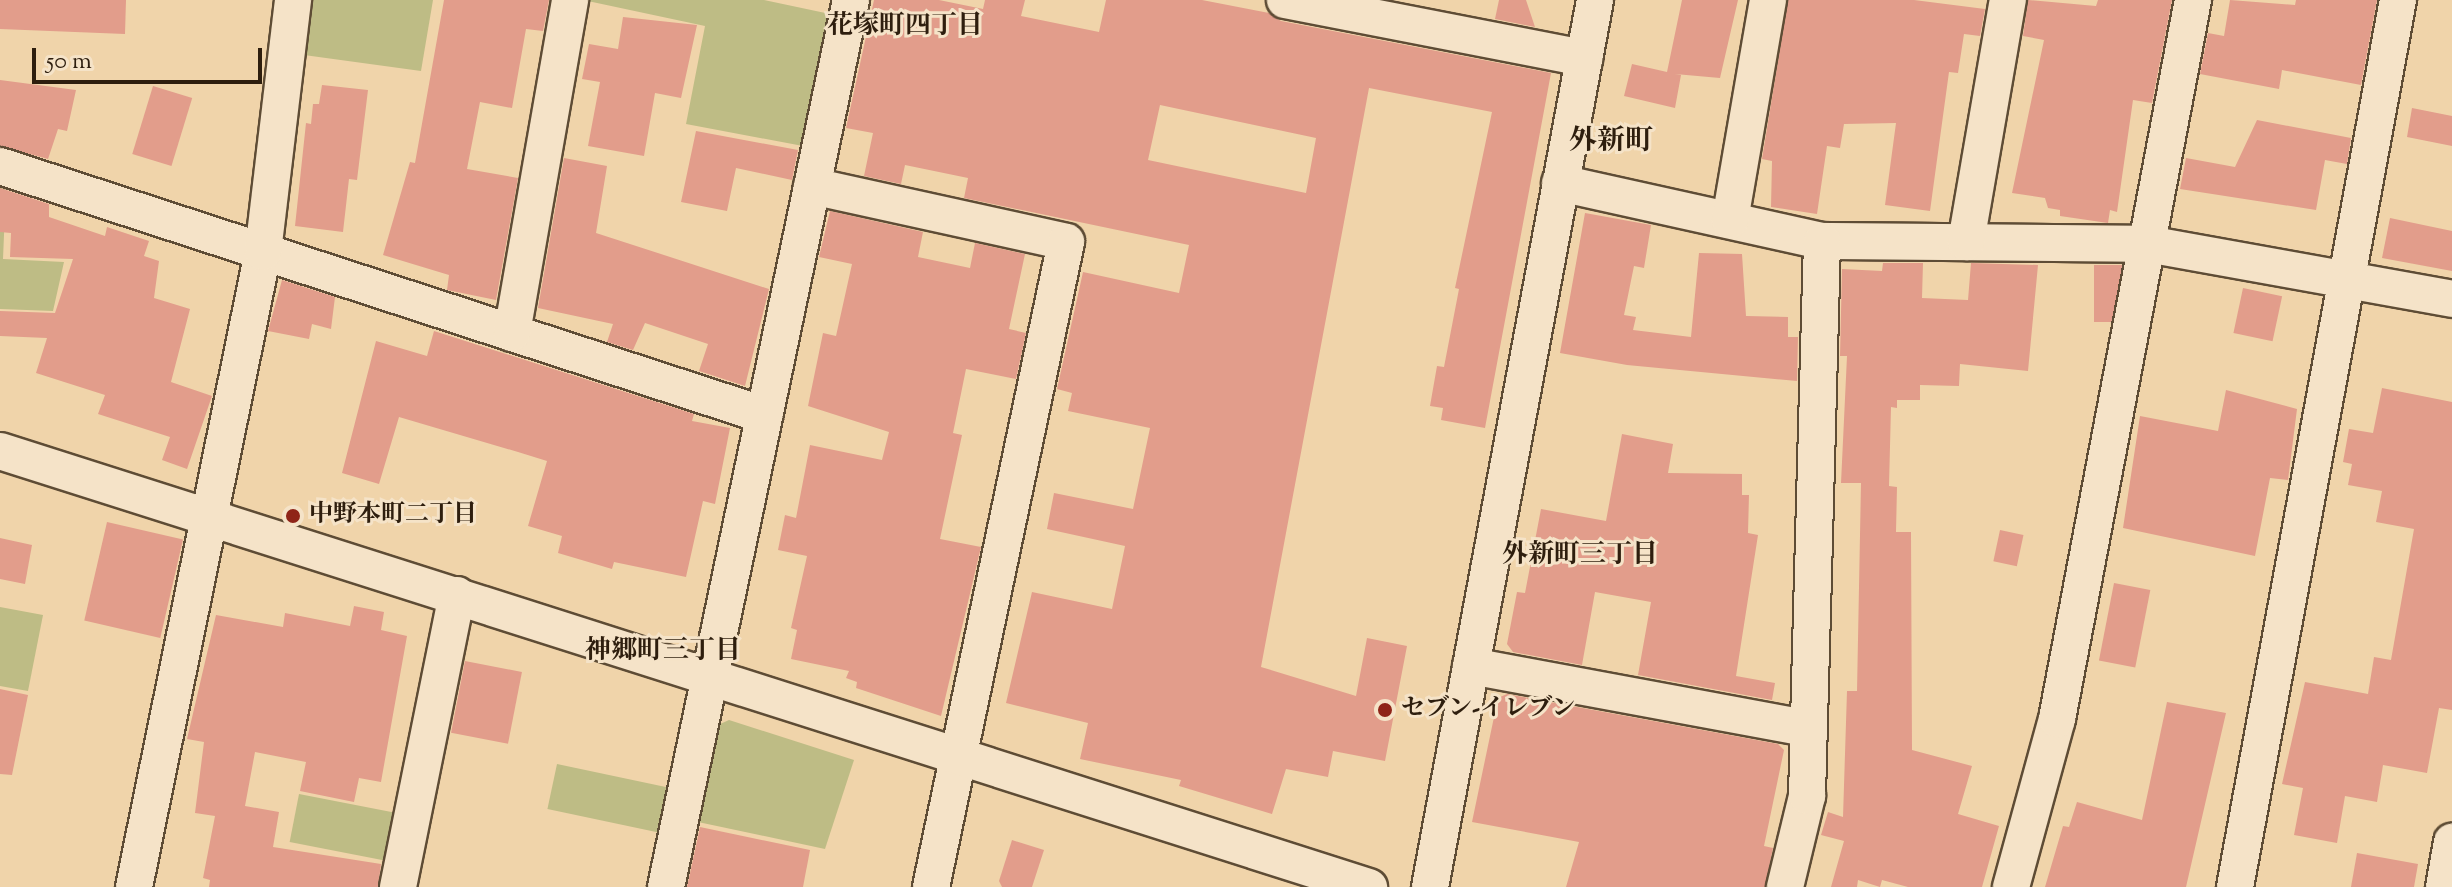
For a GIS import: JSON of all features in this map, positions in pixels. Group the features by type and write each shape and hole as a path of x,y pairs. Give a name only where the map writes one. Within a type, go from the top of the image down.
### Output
{"street":[{"path":"134,887 263,252 293,0"},
{"path":"512,333 570,0"},
{"path":"666,887 851,0"},
{"path":"1285,0 1384,9 1584,58"},
{"path":"1430,887 1595,0"},
{"path":"1730,220 1768,0"},
{"path":"1966,242 2008,0"},
{"path":"2011,887 2057,719 2193,0"},
{"path":"2235,887 2398,0"},
{"path":"0,166 764,415"},
{"path":"1560,183 1822,241 2147,244 2452,299"},
{"path":"812,186 1066,242 931,887"},
{"path":"1785,887 1807,796 1822,241"},
{"path":"0,451 457,595 957,760 1369,887"},
{"path":"398,887 457,595"},
{"path":"1471,666 1807,728"},
{"path":"2444,887 2452,842"}],"shaded area":[{"path":"311,0 433,0 421,71 304,55"},
{"path":"583,0 764,0 830,14 803,146 686,124 705,26"},
{"path":"0,185 6,187 3,259 64,262 53,311 0,309"},
{"path":"0,607 43,615 28,691 0,686"},
{"path":"729,720 854,760 825,849 698,822 718,725"},
{"path":"557,764 670,788 661,833 547,809"},
{"path":"299,794 399,813 390,862 290,842"}],"building":[{"path":"0,0 126,0 125,34 0,29"},
{"path":"444,0 549,0 543,31 526,29 512,108 480,102 467,169 518,178 496,300 447,290 449,275 383,255 410,162 415,163"},
{"path":"874,0 939,0 983,9 985,0 1025,0 1021,16 1099,32 1106,0 1202,0 1269,13 1281,21 1551,73 1485,428 1441,420 1443,408 1430,406 1437,366 1444,367 1459,289 1455,288 1492,112 1369,88 1261,667 1356,696 1367,638 1407,646 1385,761 1333,751 1328,777 1286,769 1272,814 1179,786 1181,780 1080,759 1088,723 1006,703 1032,592 1112,609 1125,546 1047,529 1054,493 1133,509 1150,428 1068,411 1072,393 1057,389 1083,272 1179,293 1189,245 964,198 968,178 905,165 901,184 864,176 873,133 846,128","holes":["1160,105 1316,138 1306,193 1148,160"]},
{"path":"1499,0 1526,0 1535,27 1495,19"},
{"path":"1682,0 1738,0 1720,78 1675,74 1681,75 1675,108 1624,96 1632,64 1667,72"},
{"path":"1788,0 1914,0 1985,9 1980,36 1964,34 1958,73 1949,72 1930,211 1885,205 1896,123 1844,124 1840,148 1827,146 1817,214 1771,207 1772,161 1762,159"},
{"path":"2028,0 2096,6 2098,0 2172,0 2152,103 2133,100 2117,212 2110,210 2108,223 2060,216 2060,210 2048,208 2045,198 2012,193 2044,40 2023,36"},
{"path":"2230,0 2295,5 2296,0 2377,0 2361,85 2282,70 2279,89 2200,74 2208,33 2224,36"},
{"path":"623,17 697,25 681,98 655,93 644,156 588,146 600,82 582,79 589,44 618,49"},
{"path":"0,80 76,90 67,131 58,129 48,159 0,146"},
{"path":"322,85 368,90 357,180 349,179 343,232 295,226 306,123 311,124 313,104 319,104"},
{"path":"153,86 192,98 171,166 132,154"},
{"path":"2412,108 2452,116 2452,146 2407,137"},
{"path":"2257,120 2351,138 2347,164 2325,160 2316,210 2180,189 2186,158 2235,167"},
{"path":"696,131 798,150 792,180 736,168 727,211 681,202"},
{"path":"564,158 607,166 596,233 769,289 745,386 699,371 708,344 645,323 633,350 607,342 613,324 538,308"},
{"path":"0,188 49,204 49,217 105,236 107,227 149,241 144,256 159,261 154,298 190,309 171,382 212,396 187,469 162,460 170,437 98,414 105,395 36,373 47,338 0,336 0,311 55,313 73,259 10,257 11,233 0,232"},
{"path":"830,211 923,232 918,257 970,268 975,243 1025,254 1009,329 1026,333 1016,379 966,369 953,433 962,435 940,539 981,547 941,716 856,688 857,682 846,678 849,671 791,659 797,630 791,628 807,556 778,550 785,515 796,518 810,445 882,460 889,432 808,406 823,333 836,336 852,264 819,257"},
{"path":"1585,213 1651,225 1644,268 1634,266 1624,315 1636,317 1633,330 1691,337 1699,253 1742,254 1746,316 1788,317 1788,337 1798,337 1797,381 1627,365 1560,353"},
{"path":"2390,218 2452,231 2452,271 2382,258"},
{"path":"1883,263 1923,263 1922,298 1968,300 1971,263 2038,265 2028,371 1960,364 1959,386 1920,385 1920,400 1897,400 1897,408 1891,407 1889,486 1897,487 1896,532 1911,532 1912,750 1972,766 1958,814 1999,826 1982,887 1908,887 1882,880 1880,887 1858,880 1857,887 1831,887 1844,841 1821,835 1828,812 1843,817 1847,691 1857,691 1861,483 1841,483 1847,356 1840,356 1842,269 1882,271"},
{"path":"2094,265 2122,265 2122,322 2094,322"},
{"path":"282,280 335,297 331,329 312,324 309,339 268,331"},
{"path":"2243,288 2282,296 2273,341 2233,333"},
{"path":"434,331 694,414 692,421 730,428 715,504 703,501 686,577 614,562 612,569 558,553 562,536 528,526 547,461 518,452 399,417 379,484 342,473 376,341 427,356"},
{"path":"2382,388 2452,402 2452,710 2439,708 2427,773 2383,765 2377,802 2345,796 2337,843 2294,835 2303,788 2282,784 2305,682 2368,694 2374,657 2391,660 2414,529 2376,522 2382,491 2348,485 2352,464 2343,462 2349,429 2373,433"},
{"path":"2226,390 2297,409 2288,480 2270,478 2255,556 2123,528 2140,416 2218,431"},
{"path":"1622,434 1673,444 1668,473 1742,474 1742,495 1749,495 1748,533 1758,535 1736,676 1775,683 1772,700 1638,675 1651,602 1595,592 1582,665 1513,652 1507,644 1517,592 1525,593 1541,509 1606,521"},
{"path":"107,522 183,540 160,638 84,620"},
{"path":"2000,530 2023,535 2017,566 1993,561"},
{"path":"0,538 32,545 25,584 0,579"},
{"path":"2114,583 2150,590 2135,668 2099,661"},
{"path":"354,606 384,612 381,630 407,636 381,782 359,778 354,802 300,791 306,762 255,752 245,806 279,812 273,847 381,864 378,887 209,887 210,880 203,878 215,816 195,813 204,742 187,739 216,615 283,627 285,613 350,626"},
{"path":"465,661 522,672 508,744 451,733"},
{"path":"0,689 28,695 12,775 0,774"},
{"path":"1507,694 1778,744 1784,750 1764,846 1773,848 1765,887 1566,887 1579,842 1472,822 1498,698"},
{"path":"2167,702 2226,713 2186,887 2045,887 2063,826 2069,827 2077,802 2142,820"},
{"path":"700,827 810,850 803,887 687,887"},
{"path":"1012,840 1044,850 1032,887 1002,887 999,881"},
{"path":"2357,853 2418,864 2414,887 2351,887"}],"place":[{"name":"中野本町二丁目","path":"293,516"},
{"name":"セブン-イレブン","path":"1385,710"}],"district":[{"name":"花塚町四丁目","path":"905,27"},
{"name":"外新町","path":"1611,142"},
{"name":"外新町三丁目","path":"1580,556"},
{"name":"神郷町三丁目","path":"663,652"}]}
